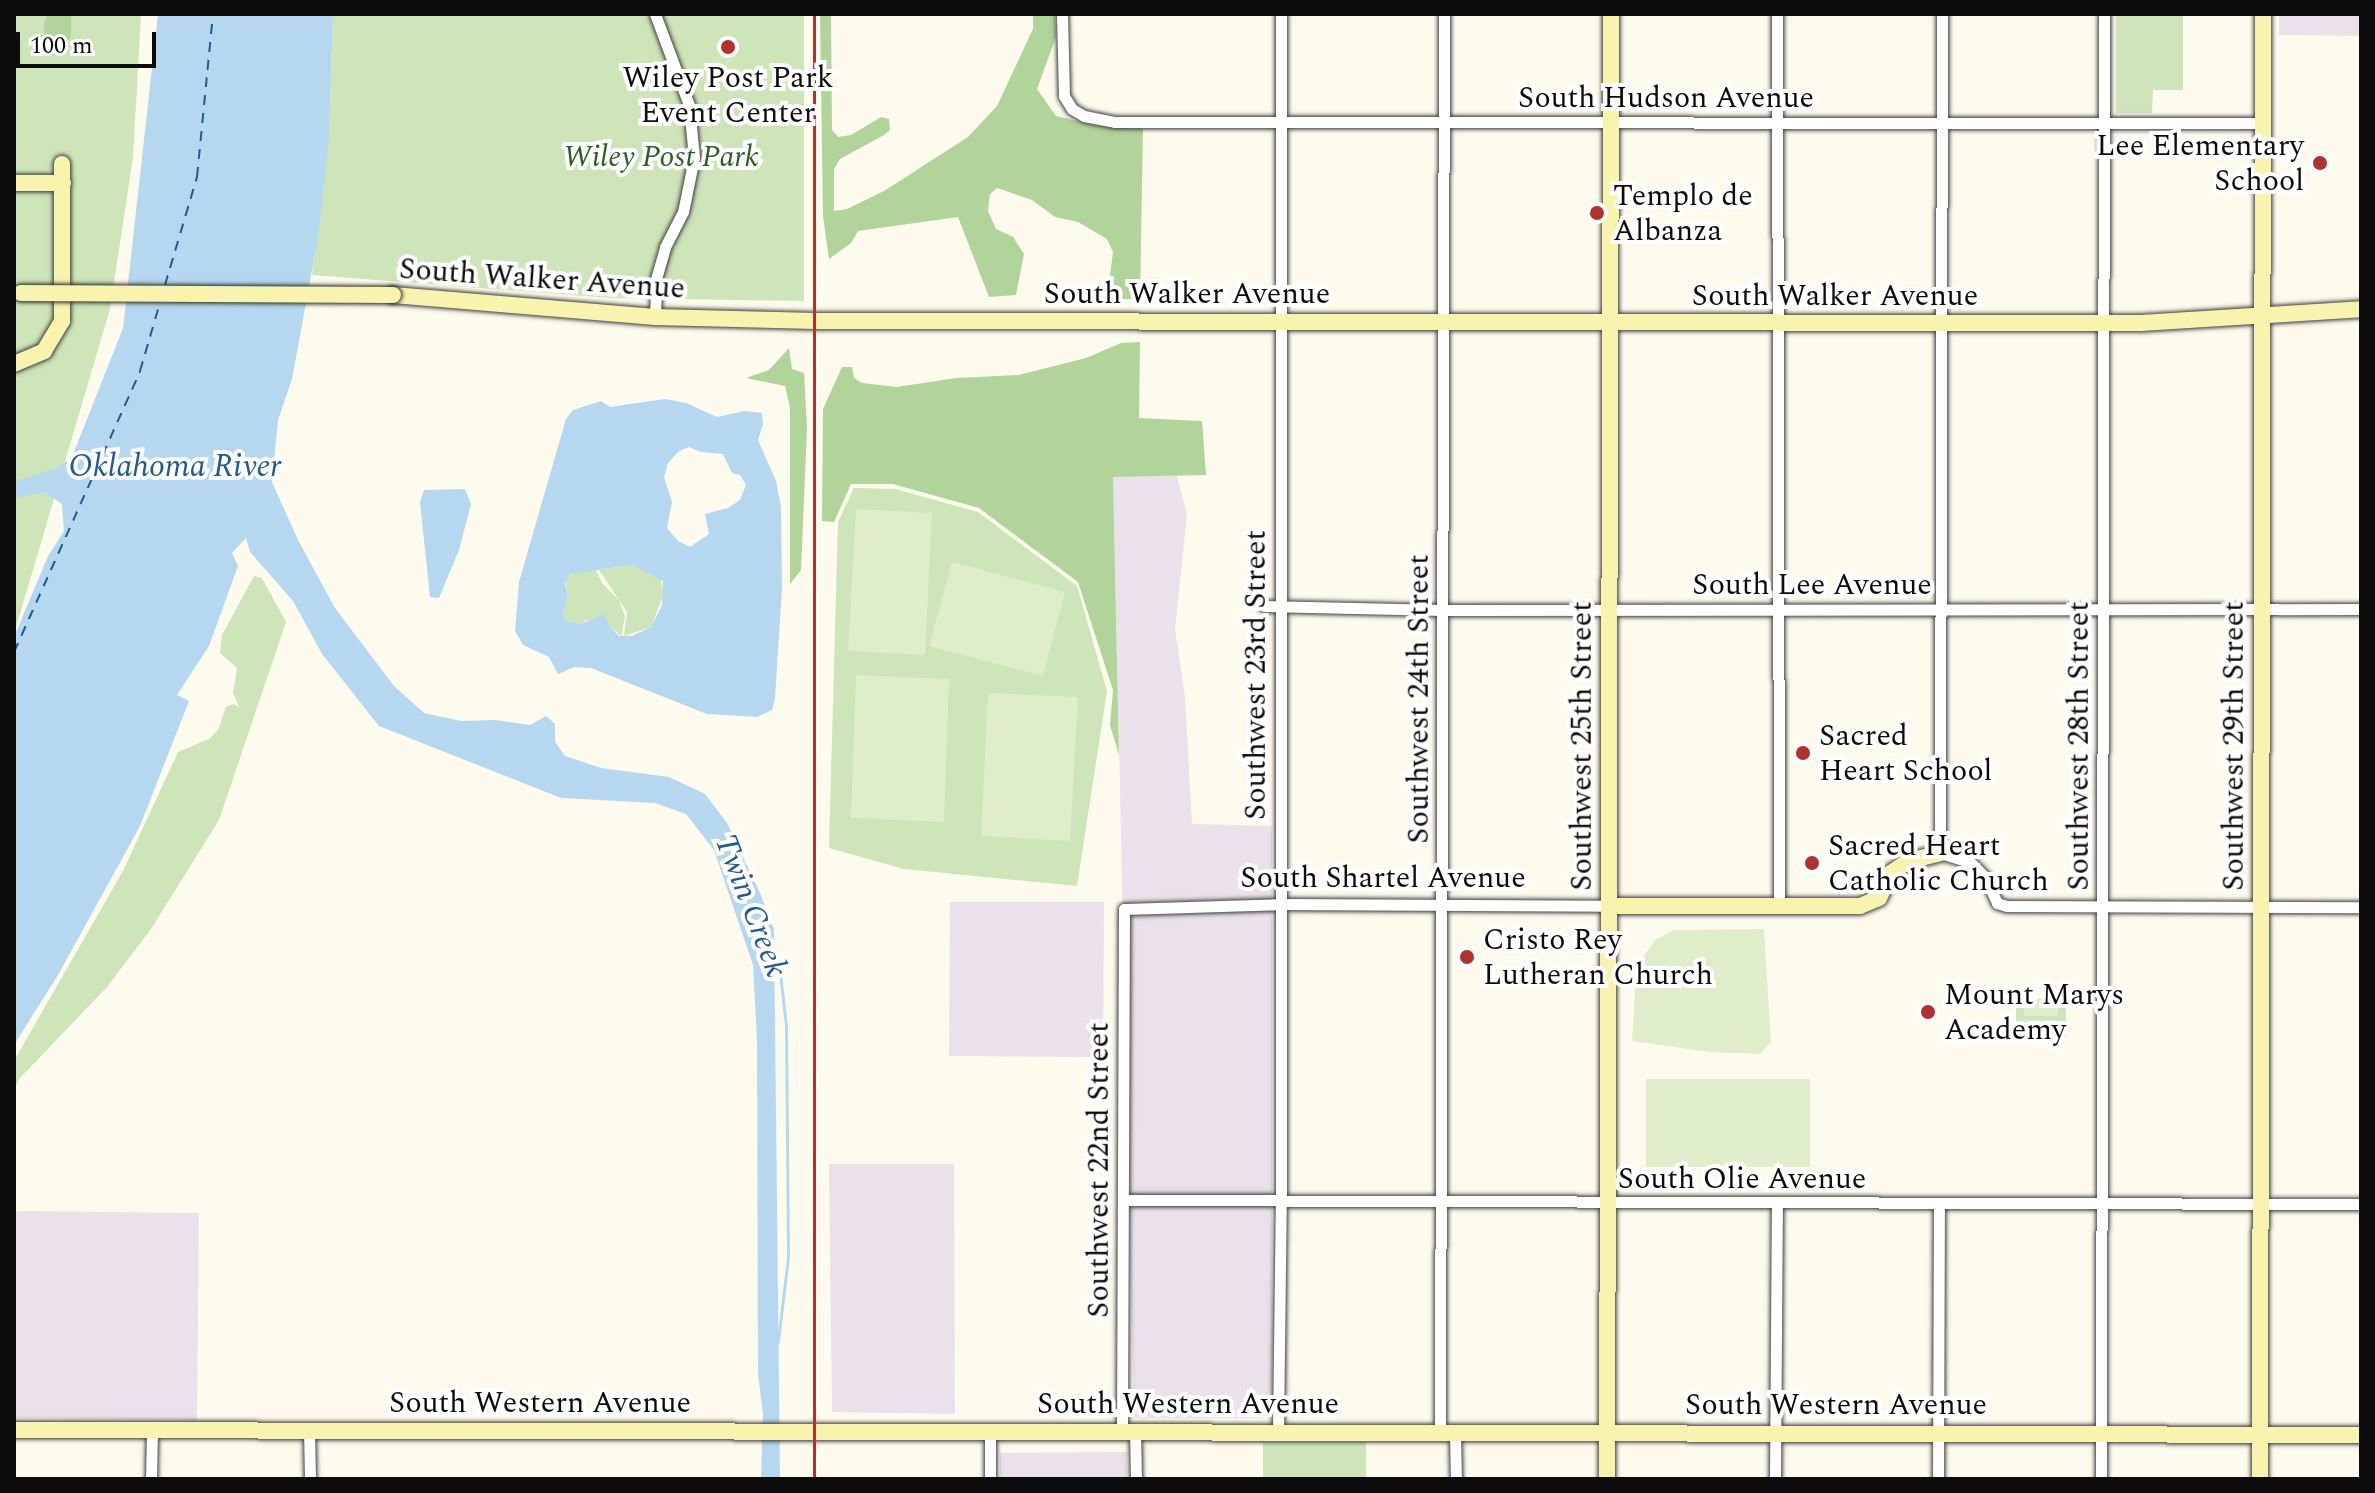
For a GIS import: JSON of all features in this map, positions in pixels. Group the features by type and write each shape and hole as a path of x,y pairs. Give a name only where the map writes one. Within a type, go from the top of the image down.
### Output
{"main road":[{"name":"Southwest 25th Street","path":"1607,1479 1611,14"},
{"name":"Southwest 29th Street","path":"2260,1479 2263,14"},
{"path":"14,364 35,357 54,340 64,315 62,164"},
{"path":"14,183 63,183"},
{"name":"South Walker Avenue","path":"17,293 393,295 655,317 1281,322 2206,322 2361,309"},
{"name":"South Shartel Avenue","path":"1609,906 1779,907 1871,903 1879,898 1891,873 1925,854 1940,853"},
{"name":"South Western Avenue","path":"14,1430 2361,1435"}],"street":[{"path":"655,14 689,105 694,158 683,212 658,271 655,317"},
{"name":"South Hudson Avenue","path":"1062,14 1064,96 1072,109 1084,116 1115,122 2264,123"},
{"name":"Southwest 23rd Street","path":"1278,1432 1281,1201 1281,14"},
{"name":"Southwest 24th Street","path":"1444,14 1442,1203 1448,1433 1456,1479"},
{"path":"1777,14 1779,907"},
{"path":"1942,14 1940,853 1970,862 1985,877 1997,903 2025,908 2361,907"},
{"name":"Southwest 28th Street","path":"2101,1479 2104,14"},
{"name":"South Lee Avenue","path":"1264,606 1280,603 1443,610 2361,609"},
{"name":"South Shartel Avenue","path":"1124,909 1279,904 1609,906"},
{"name":"Southwest 22nd Street","path":"1124,909 1123,1200 1129,1431 1136,1479"},
{"name":"South Olie Avenue","path":"1123,1200 1608,1204 2361,1204"},
{"path":"1775,1479 1777,1203"},
{"path":"1938,1479 1939,1203"},
{"path":"151,1479 152,1430"},
{"path":"309,1430 310,1479"},
{"path":"990,1431 990,1479"}],"shaded area":[{"path":"2279,14 2361,14 2361,36 2279,35"},
{"path":"1113,476 1177,476 1187,514 1175,629 1185,697 1192,824 1272,826 1272,1411 1262,1418 1134,1418"},
{"path":"950,902 1104,902 1103,1057 949,1056"},
{"path":"829,1164 954,1164 955,1414 832,1412"},
{"path":"15,1211 199,1213 197,1420 14,1418"},
{"path":"1127,1452 1127,1479 1000,1479 1000,1453"}],"green space":[{"path":"14,14 141,14 133,157 110,309 14,634"},
{"path":"48,14 71,14 71,37 56,55 48,54 45,50 44,23"},
{"name":"Wiley Post Park","path":"333,14 804,14 804,301 612,298 312,275 329,141"},
{"path":"820,14 831,14 832,130 838,137 851,135 881,117 889,119 890,130 840,159 834,169 834,211 847,209 884,191 968,137 997,106 1033,29 1033,14 1055,14 1056,37 1037,89 1056,116 1099,126 1143,129 1140,299 1107,299 1113,252 1107,239 1078,222 1055,217 1032,200 997,188 990,194 988,211 996,229 1013,237 1024,254 1016,295 989,297 958,217 858,231 851,243 829,259 823,216"},
{"path":"2116,14 2183,14 2183,90 2153,90 2152,113 2116,113"},
{"path":"1140,342 1139,418 1202,421 1206,475 1113,477 1119,755 1110,725 1113,690 1078,582 979,508 893,484 851,484 834,522 822,521 823,409 842,367 852,367 854,378 862,383 897,387 956,378 1019,375 1086,358 1121,343"},
{"path":"789,348 792,369 804,373 807,428 801,570 790,584 790,408 785,386 746,378 769,370"},
{"path":"854,488 895,489 978,512 1077,586 1107,691 1077,886 904,869 829,848 838,522"},
{"path":"856,509 932,513 925,655 848,651"},
{"path":"952,562 1065,592 1043,676 929,646"},
{"path":"632,565 660,577 664,593 651,627 624,636 627,612 599,570"},
{"path":"577,570 596,570 602,583 619,600 625,617 621,636 609,626 586,620 580,624 563,617 568,595 565,578"},
{"path":"254,576 262,578 286,622 219,820 151,929 107,987 20,1078 14,1089 15,1059 123,871 178,752 209,739 218,730 226,707 233,704 239,707 233,693 237,668 220,653 222,635"},
{"path":"856,675 949,679 944,822 851,818"},
{"path":"988,693 1078,697 1070,841 981,836"},
{"path":"1764,929 1771,1042 1760,1054 1710,1052 1632,1041 1636,975 1641,960 1655,940 1674,930"},
{"path":"2016,999 2066,999 2066,1037 2016,1037"},
{"path":"2024,1001 2058,1001 2058,1016 2024,1016"},
{"path":"2024,1020 2058,1020 2058,1036 2024,1036"},
{"path":"1646,1079 1810,1079 1810,1167 1646,1167"},
{"path":"1263,1442 1366,1442 1366,1479 1263,1479"}],"water":[{"name":"Oklahoma River","path":"158,14 333,14 329,141 318,238 292,379 278,420 272,482 298,540 335,608 394,686 424,713 461,721 496,720 530,725 546,716 555,724 555,742 565,756 601,768 669,777 705,794 727,823 760,893 774,929 780,1479 761,1479 763,1414 758,1374 757,1042 753,965 714,850 686,814 655,803 561,798 379,726 322,654 293,601 250,552 246,538 232,553 238,566 209,646 177,695 189,701 140,826 58,975 14,1045 14,637 48,556 64,531 62,504 44,492 14,498 14,482 57,468 72,457 123,328"},
{"path":"665,399 686,403 717,417 744,411 762,413 763,424 758,440 776,481 781,507 782,588 772,710 757,717 707,714 591,668 574,667 558,674 549,657 523,645 515,631 519,582 566,419 573,410 601,401 610,407","holes":["689,447 701,452 723,454 732,473 740,475 746,485 740,500 728,508 705,514 709,534 690,547 678,541 667,528 672,502 664,477 668,463 679,451","632,565 663,581 662,605 651,627 632,636 619,636 609,626 604,614 580,624 567,621 563,616 568,595 565,583 570,574"]},
{"path":"465,489 471,504 459,550 439,598 430,597 420,502 424,490"}],"waterway":[{"name":"Twin Creek","path":"774,955 780,973 786,1026 788,1257 778,1341"}],"ferry route":[{"path":"165,285 197,177 213,14"},
{"path":"14,652 140,371 161,299"}],"railway":[{"path":"814,14 814,1479"}],"place":[{"name":"Wiley Post Park Event Center","path":"728,47"},
{"name":"Lee Elementary School","path":"2320,163"},
{"name":"Templo de Albanza","path":"1597,213"},
{"name":"Sacred Heart School","path":"1803,753"},
{"name":"Sacred Heart Catholic Church","path":"1812,863"},
{"name":"Cristo Rey Lutheran Church","path":"1467,957"},
{"name":"Mount Marys Academy","path":"1928,1012"}]}
